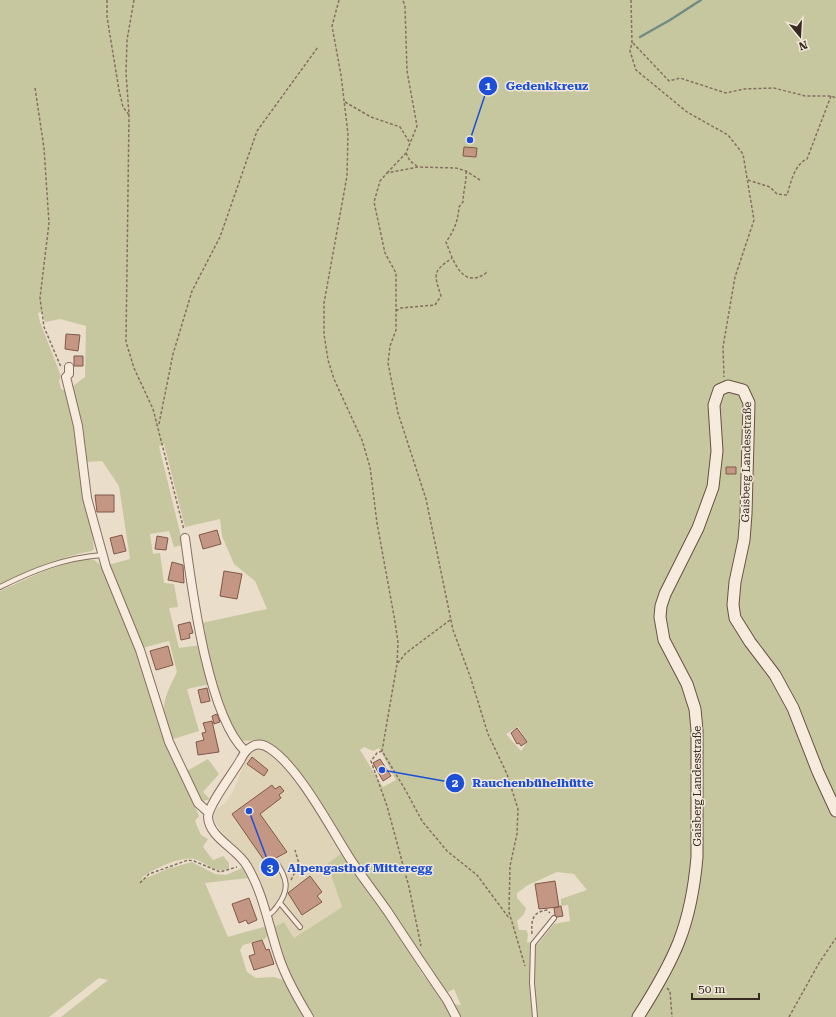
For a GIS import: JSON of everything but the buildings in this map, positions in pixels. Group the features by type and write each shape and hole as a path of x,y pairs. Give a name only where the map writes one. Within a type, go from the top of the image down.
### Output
{"main road":[{"name":"Gaisberg Landesstraße","path":"638,1017 661,981 681,939 692,900 697,857 697,730 695,709 690,692 662,635 660,624 660,606 702,518 713,487 717,451 714,405 718,390 723,387 734,386 743,390 749,403 744,540 735,582 733,604 736,618 750,642 775,675 793,708 818,772 836,811"}],"street":[{"path":"69,367 69,374 66,377 78,426 87,498 106,567 143,657 169,742 198,803 208,812"},
{"path":"186,538 199,624 212,685 232,735 245,751"},
{"path":"309,1017 285,973 267,916 251,873 244,860 214,831 209,821 208,812 210,806 226,784 245,751 254,745 264,746 276,754 292,771 425,970 447,1000 456,1017"}],"lane":[{"path":"0,587 31,572 68,559 103,555"},
{"path":"267,916 272,913 280,903 287,887 284,875 276,862"},
{"path":"280,903 300,928"},
{"path":"535,1017 532,983 533,944 553,919"}],"path":[{"path":"107,0 107,17 119,90 123,107 129,115"},
{"path":"134,0 127,40 126,73 129,115 126,342 131,361 148,398 158,426 186,538"},
{"path":"339,0 332,26 348,134 347,176 324,303 324,334 328,360 334,379 362,440 370,468 376,523 397,635 397,664 382,751 422,821 447,851 477,875 509,918 532,983"},
{"path":"402,0 404,7 407,71 417,126 406,153 380,181 374,202 385,253 396,273 396,330 390,346 388,363 398,413 426,499 450,620 486,728 507,774 518,809 518,826 510,866 509,918"},
{"path":"630,0 632,43 630,51 636,70 687,112 728,135 743,154 754,220 735,277 723,347 723,387"},
{"path":"632,43 669,81 680,78 726,93 744,88 774,88 805,96 831,96 836,98"},
{"path":"158,426 173,354 192,291 220,238 257,131 318,47"},
{"path":"35,88 44,148 49,223 40,298 41,314 44,327 66,377"},
{"path":"748,180 770,187 777,194 788,195 792,176 802,161 807,159 831,96"},
{"path":"344,102 371,117 400,127 410,144"},
{"path":"406,153 410,161 418,167"},
{"path":"387,173 418,167 456,168 466,171 480,180"},
{"path":"466,171 466,179 463,187 464,202 458,207 458,216 453,232 446,242 452,258 464,276 468,278 482,276 486,273 486,270"},
{"path":"396,311 402,308 435,306 441,296 435,278 438,268 452,258"},
{"path":"397,664 406,653 450,620"},
{"path":"382,751 377,753 371,761 387,806 423,951"},
{"path":"287,887 296,873 299,864 294,850"},
{"path":"140,883 149,874 183,861 194,861 220,872 237,867 244,860"},
{"path":"533,944 532,924 534,915 541,911 547,910 550,912 553,919"},
{"path":"789,1017 819,963 836,938"},
{"path":"661,981 670,991 672,1017"}],"shaded area":[{"path":"257,748 271,753 302,789 343,852 327,864 342,907 294,938 284,922 274,927 249,860 225,837 212,817 213,812 226,802 233,791 248,754"}],"green space":[{"path":"0,0 836,0 836,1017 457,1017 450,1004 461,1005 454,989 446,993 430,966 423,962 276,749 262,740 241,741 237,737 214,681 202,623 267,609 255,581 234,564 222,536 220,519 185,527 164,444 159,446 183,545 174,547 169,531 150,534 153,554 160,553 164,583 174,584 178,607 169,608 179,648 201,645 210,684 187,689 199,731 170,740 165,720 164,705 168,691 177,672 169,641 142,648 108,565 130,559 119,486 102,461 85,462 72,387 85,377 86,326 60,319 45,322 42,312 38,313 40,322 61,376 59,381 61,389 66,391 71,405 81,463 82,494 92,531 94,549 92,551 45,564 0,584","holes":["518,727 527,742 521,751 506,734","364,747 373,751 379,748 396,780 383,787 360,750","557,872 574,874 587,890 561,899 561,906 568,905 570,921 554,924 538,944 527,942 528,934 526,930 519,930 517,921 524,914 526,908 517,898 517,893 528,885"]},
{"path":"85,558 94,560 102,566 137,650 181,773 199,816 195,821 201,835 208,839 203,847 213,860 223,856 229,863 229,868 220,870 198,860 182,860 158,868 141,879 167,869 192,862 215,874 226,875 242,868 249,878 205,883 228,937 267,926 270,932 265,939 243,945 240,950 247,972 256,978 274,977 286,981 306,1017 61,1017 108,980 99,978 49,1017 0,1017 0,591 44,571"},
{"path":"208,759 219,774 203,792 210,799 203,801 199,799 185,772"},
{"path":"343,852 395,928 423,975 435,988 453,1017 312,1017 294,986 281,953 274,927 284,922 294,938 342,907 327,864"}],"waterway":[{"path":"640,37 701,0"}],"place":[{"name":"Gedenkkreuz","path":"470,140"},
{"name":"Rauchenbühelhütte","path":"382,770"},
{"name":"Alpengasthof Mitteregg","path":"249,811"}]}
